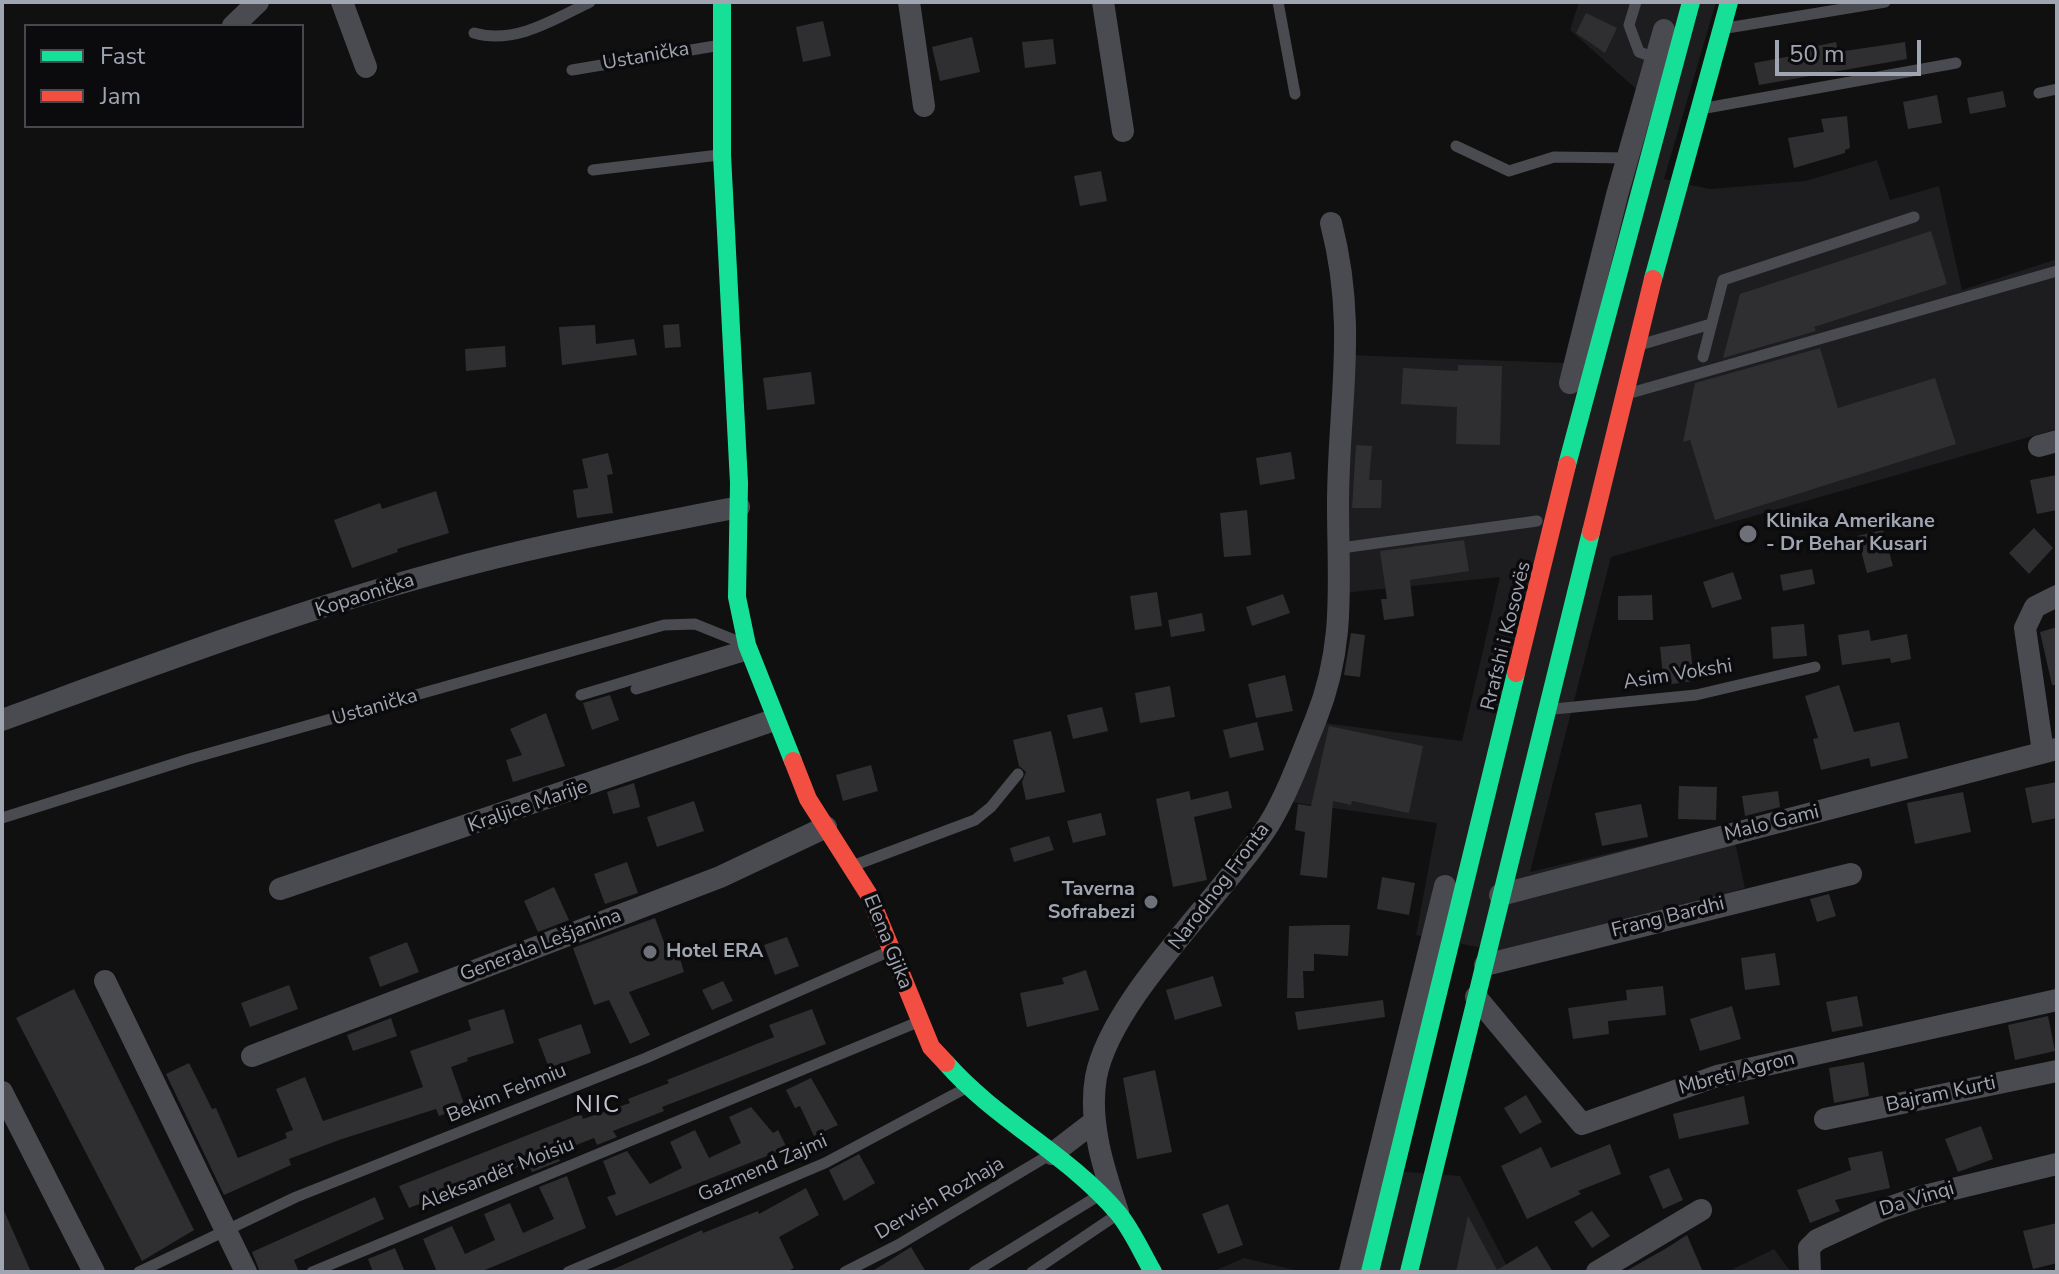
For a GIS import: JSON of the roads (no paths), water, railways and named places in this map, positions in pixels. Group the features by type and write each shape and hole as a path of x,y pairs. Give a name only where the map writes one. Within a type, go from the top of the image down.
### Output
{"main road":[{"path":"722,2 722,155 739,507 737,597 749,649 774,720 808,799 853,866"},
{"name":"Rrafshi i Kosovës","path":"1370,1272 1575,431 1691,2"},
{"path":"1409,1272 1636,346 1729,2"},
{"name":"Elena Gjika","path":"853,866 931,1047 967,1087 1052,1154 1119,1214 1153,1272"}],"street":[{"path":"235,24 258,2"},
{"path":"342,2 366,67"},
{"path":"909,2 924,106"},
{"path":"1103,2 1123,131"},
{"name":"Rrafshi i Kosovës","path":"1350,1272 1628,158 1673,2"},
{"name":"Narodnog Fronta","path":"1119,1214 1095,1121 1096,1076 1104,1050 1118,1023 1270,822 1316,718 1338,640 1341,548 1338,507 1348,340 1345,297 1331,223"},
{"name":"Kopaonička","path":"2,720 104,681 434,573 522,551 739,507"},
{"name":"Malo Gami","path":"1500,895 2050,751 2025,628 2035,607 2057,596"},
{"name":"Kraljice Marije","path":"280,889 563,795 774,720"},
{"name":"Generala Lešjanina","path":"252,1056 720,877 826,827"},
{"name":"Frang Bardhi","path":"1485,965 1851,874"},
{"path":"105,981 246,1272"},
{"name":"Mbreti Agron","path":"1476,997 1582,1124 1717,1076 2057,1000"},
{"name":"Bajram Kurti","path":"1825,1119 2057,1071"},
{"path":"2,1092 94,1272"},
{"path":"1052,1154 1095,1121"},
{"name":"Da Vinqi","path":"1810,1272 1809,1248 1817,1240 1882,1210 2057,1164"},
{"path":"1597,1272 1701,1210"}],"lane":[{"path":"474,33 504,36 529,31 590,2"},
{"path":"1278,2 1295,94"},
{"path":"1636,2 1629,25 1639,52 1656,58"},
{"path":"1722,29 1885,2"},
{"name":"Ustanička","path":"572,70 721,45"},
{"path":"1698,109 1956,63"},
{"path":"2039,93 2057,89"},
{"path":"1456,146 1509,171 1554,157 1628,158"},
{"path":"593,170 722,155"},
{"path":"1703,357 1723,280 1914,217"},
{"path":"1624,395 2057,271"},
{"path":"1636,346 1711,324"},
{"path":"1341,548 1537,521"},
{"name":"Ustanička","path":"2,818 189,759 664,625 695,624 749,649"},
{"path":"636,689 749,649"},
{"path":"581,695 749,649"},
{"name":"Asim Vokshi","path":"1545,709 1577,709 1696,695 1815,667"},
{"path":"853,866 975,820 991,807 1018,774"},
{"name":"Bekim Fehmiu","path":"139,1272 224,1229 646,1058 890,951"},
{"name":"Aleksandër Moisiu","path":"312,1272 918,1022"},
{"name":"Gazmend Zajmi","path":"568,1272 825,1163 967,1087"},
{"name":"Dervish Rozhaja","path":"845,1272 898,1245 1052,1154"},
{"path":"974,1272 1098,1196"},
{"path":"1032,1272 1119,1214"}],"place":[{"name":"Klinika Amerikane - Dr Behar Kusari","path":"1748,534"},
{"name":"Taverna Sofrabezi","path":"1151,902"},
{"name":"Hotel ERA","path":"650,952"}],"district":[{"name":"NIC","path":"598,1106"}]}
